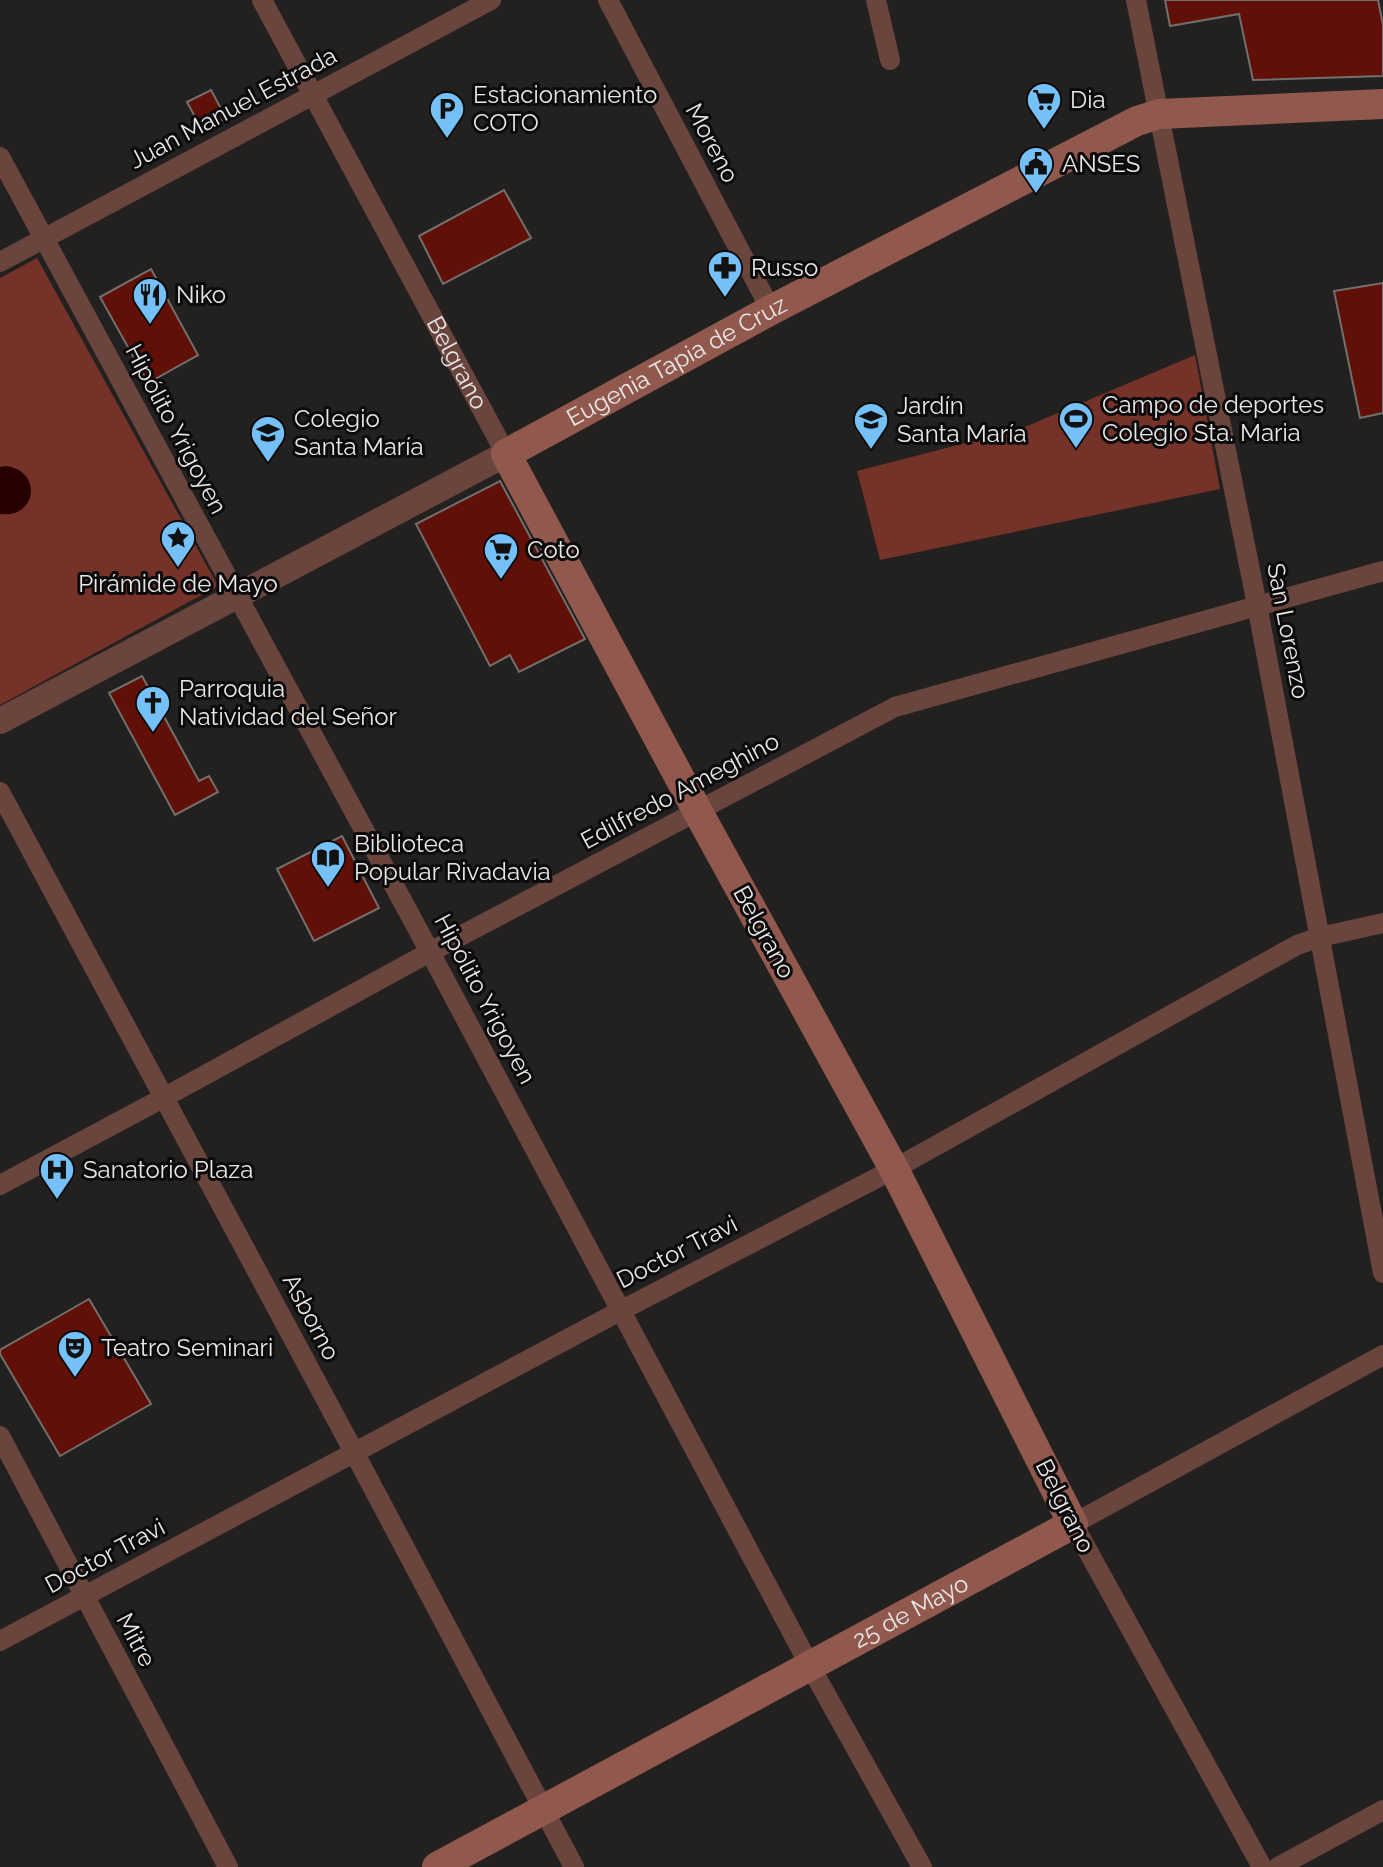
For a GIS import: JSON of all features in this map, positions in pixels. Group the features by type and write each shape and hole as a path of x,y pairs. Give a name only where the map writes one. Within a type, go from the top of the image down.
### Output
{"main road":[{"name":"Eugenia Tapia de Cruz","path":"506,454 771,310 1137,121 1159,114 1383,104"},
{"name":"Belgrano","path":"506,454 894,1169 1073,1524"},
{"name":"25 de Mayo","path":"437,1867 1073,1524"}],"street":[{"name":"Belgrano","path":"262,0 506,454"},
{"name":"Juan Manuel Estrada","path":"0,262 491,0"},
{"name":"Moreno","path":"608,0 771,310"},
{"path":"876,0 890,60"},
{"name":"San Lorenzo","path":"1136,0 1257,605 1383,1273"},
{"name":"Hipólito Yrigoyen","path":"0,157 430,952 810,1666 922,1867"},
{"name":"Eugenia Tapia de Cruz","path":"0,721 506,454"},
{"name":"Edilfredo Ameghino","path":"0,1185 430,952 895,707 1383,571"},
{"name":"Asborno","path":"0,792 574,1867"},
{"name":"Doctor Travi","path":"0,1641 894,1169 1297,945 1383,923"},
{"name":"25 de Mayo","path":"1073,1524 1383,1355"},
{"name":"Mitre","path":"0,1436 228,1867"},
{"name":"Belgrano","path":"1073,1524 1262,1867"},
{"path":"1278,1867 1383,1810"}],"shaded area":[{"path":"37,258 218,586 0,705 0,278"},
{"name":"Campo de deportes Colegio Sta. Maria","path":"1195,355 1220,489 880,560 857,471 1020,429"},
{"path":"6,466 26,476 31,494 22,509 12,514 0,514 0,467"}],"building":[{"path":"1165,0 1378,0 1383,25 1383,76 1253,80 1239,14 1170,26"},
{"path":"211,90 226,118 202,130 187,102"},
{"path":"504,190 531,238 443,284 419,236"},
{"name":"Niko","path":"151,269 198,355 148,383 100,297"},
{"path":"1383,283 1383,413 1360,418 1334,291"},
{"name":"Coto","path":"500,481 585,639 519,672 510,655 490,666 416,524"},
{"name":"Parroquia Natividad del Señor","path":"142,676 199,781 209,776 218,792 175,815 109,693"},
{"name":"Biblioteca Popular Rivadavia","path":"342,836 379,908 314,941 277,869"},
{"name":"Teatro Seminari","path":"89,1299 151,1404 60,1456 0,1350"}],"place":[{"name":"Dia","path":"1044,131"},
{"name":"Estacionamiento COTO","path":"447,140"},
{"name":"ANSES","path":"1036,195"},
{"name":"Russo","path":"725,299"},
{"name":"Niko","path":"150,326"},
{"name":"Campo de deportes Colegio Sta. Maria","path":"1076,450"},
{"name":"Jardín Santa María","path":"871,451"},
{"name":"Colegio Santa María","path":"268,464"},
{"name":"Pirámide de Mayo","path":"178,569"},
{"name":"Coto","path":"501,581"},
{"name":"Parroquia Natividad del Señor","path":"153,734"},
{"name":"Biblioteca Popular Rivadavia","path":"328,889"},
{"name":"Sanatorio Plaza","path":"57,1201"},
{"name":"Teatro Seminari","path":"75,1379"}]}
